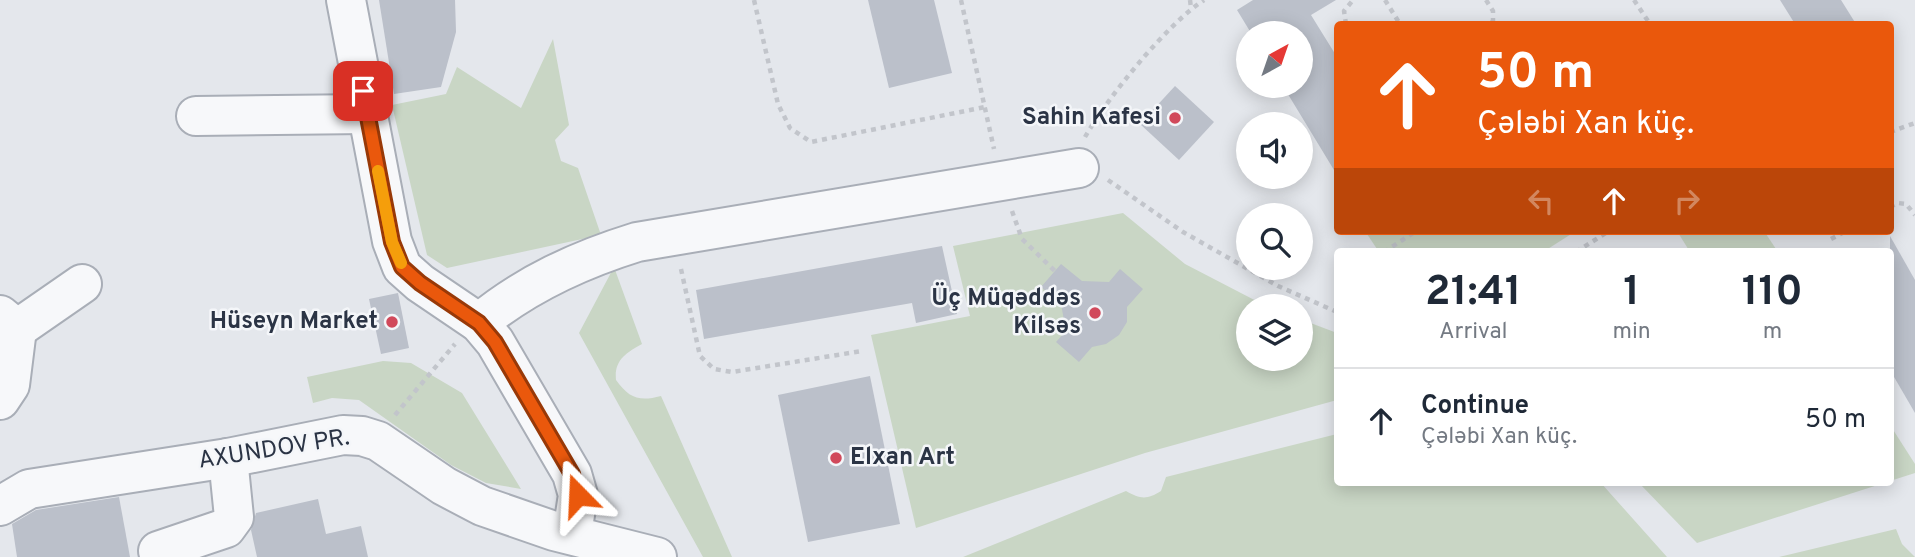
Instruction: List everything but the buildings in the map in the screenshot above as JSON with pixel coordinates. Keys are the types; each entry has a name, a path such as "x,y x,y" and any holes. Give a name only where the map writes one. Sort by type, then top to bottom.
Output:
{"street":[{"path":"346,0 392,242 402,267 420,283 479,323 495,342 572,474 578,495 572,534"},
{"path":"196,116 367,114"},
{"path":"479,323 522,291 580,261 637,242 1079,168"},
{"path":"0,400 10,385 8,322 82,284"},
{"name":"AXUNDOV PR.","path":"1,503 29,489 228,458 343,435 362,436 378,441 444,486 482,506 657,557"},
{"path":"158,551 226,528 234,517 228,458"}],"path":[{"path":"754,0 778,104 790,128 811,142 985,107"},
{"path":"961,0 1001,181 1022,239 1055,271"},
{"path":"1190,0 1191,9"},
{"path":"1205,0 1191,9 1155,45 1093,123 1080,146 1079,168 1102,176 1183,232 1278,286 1334,311"},
{"path":"1345,21 1343,10 1353,0"},
{"path":"1385,0 1399,21"},
{"path":"1486,0 1493,11 1493,21"},
{"path":"1634,0 1648,21"},
{"path":"1894,131 1915,123"},
{"path":"1894,205 1906,204 1915,215"},
{"path":"674,234 700,356 714,369 732,372 862,351"},
{"path":"1390,248 1410,235"},
{"path":"1582,248 1603,235"},
{"path":"1831,239 1838,235"},
{"path":"378,441 415,388 447,351 479,323"}],"green space":[{"path":"553,39 569,125 555,140 561,161 578,168 601,235 447,268 427,255 392,105 446,94 457,67 521,108"},
{"path":"1123,213 1185,264 1243,294 1236,294 1236,371 1313,371 1313,324 1334,332 1334,401 1145,453 916,528 871,335 970,316 953,246"},
{"path":"1368,235 1570,235 1549,248 1376,248"},
{"path":"1679,235 1767,235 1775,248 1688,248"},
{"path":"614,267 642,344 619,362 616,380 625,391 635,397 647,399 661,396 732,557 703,557 579,333"},
{"path":"383,361 411,363 462,393 521,489 486,483 451,465 359,400 332,398 313,403 307,377"},
{"path":"1894,431 1915,464 1915,473 1894,480"},
{"path":"1334,435 1334,486 1604,486 1667,557 963,557 1126,491 1140,497 1152,496 1161,491 1166,477"},
{"path":"1642,486 1875,486 1697,543"},
{"path":"1896,529 1902,544 1915,557 1779,557"}],"slow traffic":[{"path":"378,171 392,242 401,263"}],"place":[{"name":"Sahin Kafesi","path":"1175,118"},
{"name":"Üç Müqəddəs Kilsəs","path":"1095,313"},
{"name":"Hüseyn Market","path":"392,322"},
{"name":"Elxan Art","path":"836,458"}],"route":[{"path":"363,91 392,242 402,267 420,283 448,299 479,323 495,342 572,474 578,495"}]}
